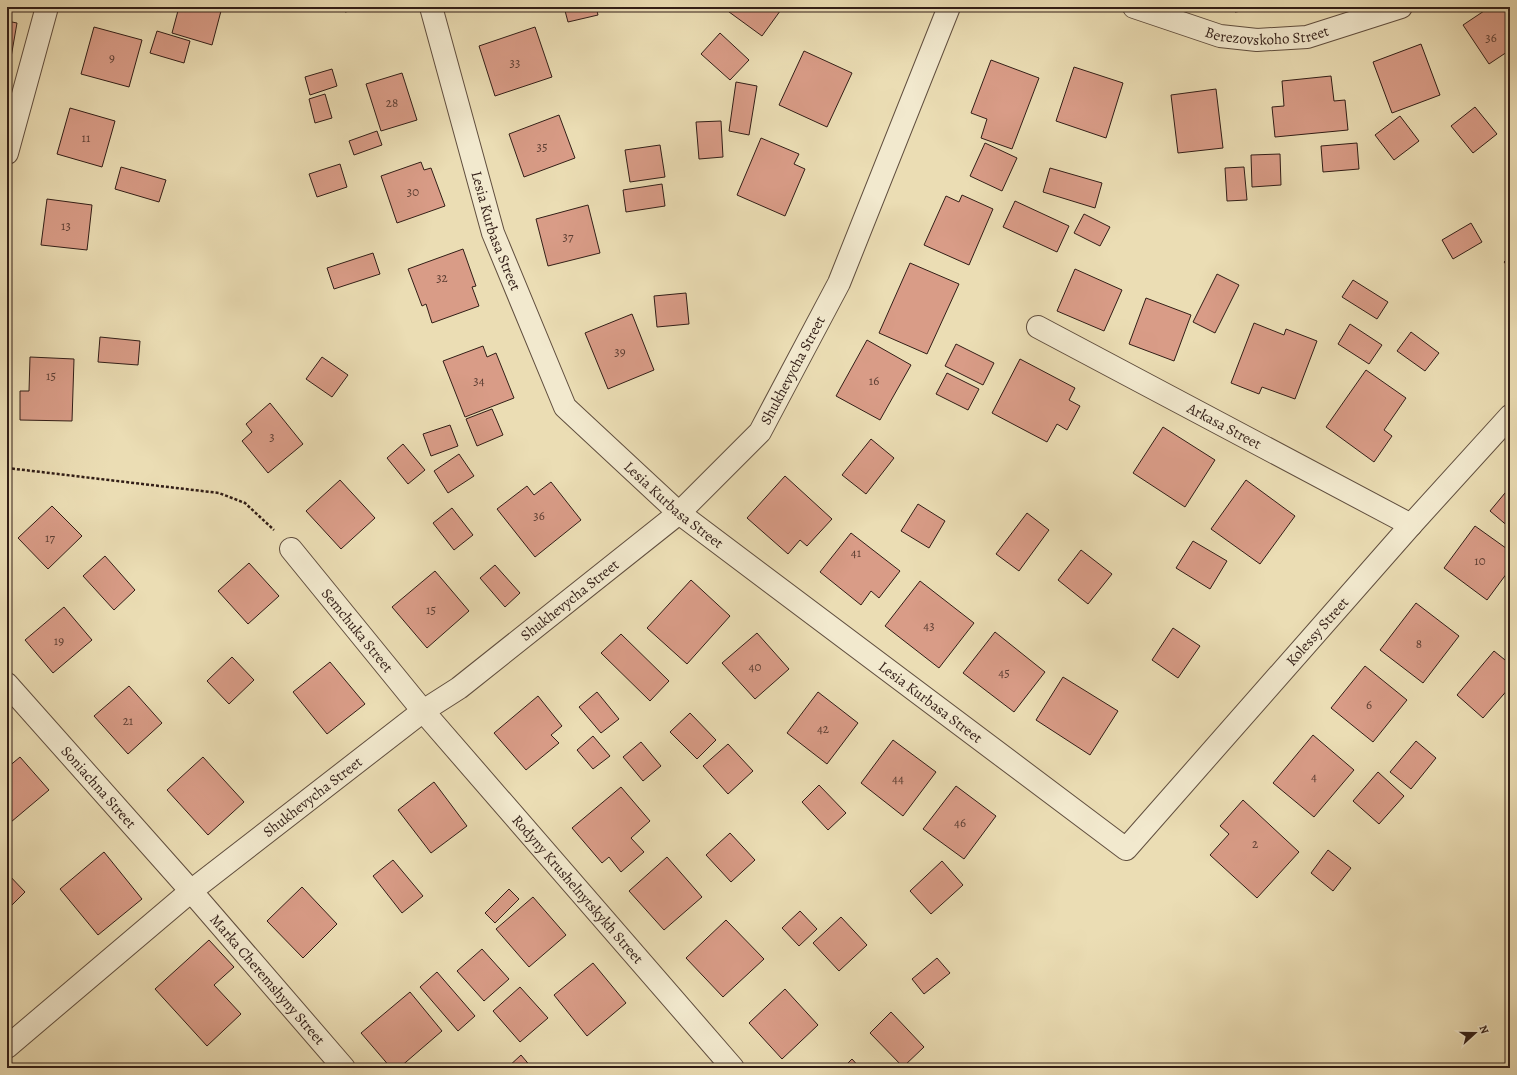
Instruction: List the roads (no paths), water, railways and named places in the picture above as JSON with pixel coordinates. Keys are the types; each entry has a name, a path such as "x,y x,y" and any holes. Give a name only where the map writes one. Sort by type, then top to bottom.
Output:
{"street":[{"path":"7,153 47,7"},
{"name":"Lesia Kurbasa Street","path":"431,7 493,233 565,408 679,513 1126,850"},
{"name":"Shukhevycha Street","path":"7,1047 190,891 423,711 459,688 679,513 760,432 839,283 949,7"},
{"name":"Berezovskoho Street","path":"1134,7 1220,36 1257,40 1307,37 1401,7"},
{"name":"Arkasa Street","path":"1038,327 1411,525"},
{"name":"Kolessy Street","path":"1126,850 1411,525 1510,416"},
{"name":"Semchuka Street","path":"291,549 423,711"},
{"name":"Soniachna Street","path":"7,684 190,891"},
{"name":"Rodyny Krushelnytskykh Street","path":"423,711 733,1068"},
{"name":"Marka Cheremshyny Street","path":"190,891 344,1068"}]}
